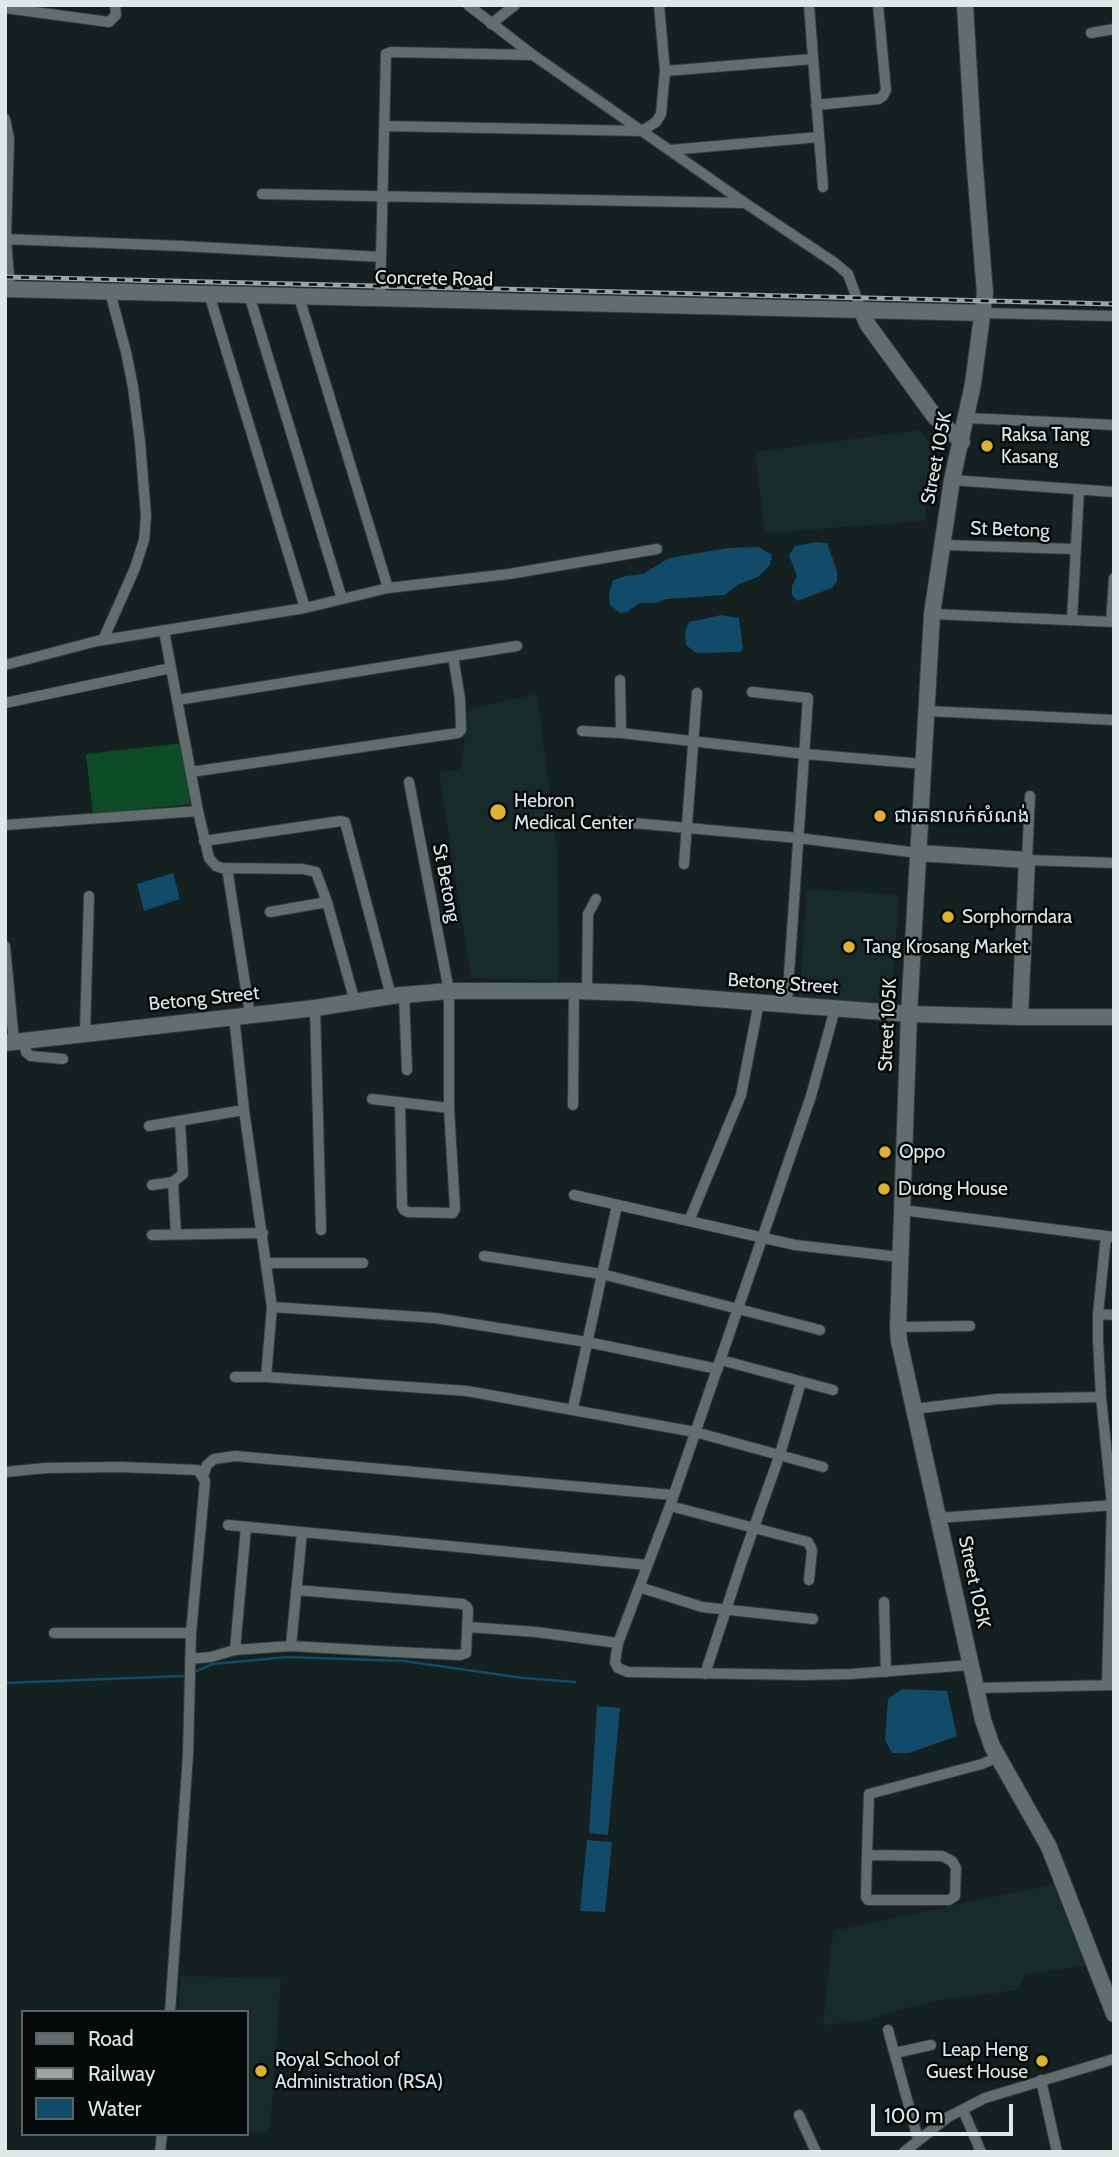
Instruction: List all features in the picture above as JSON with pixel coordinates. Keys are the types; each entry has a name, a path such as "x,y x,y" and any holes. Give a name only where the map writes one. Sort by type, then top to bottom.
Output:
{"main road":[{"name":"Street 105K","path":"965,5 985,293 967,418 952,480 932,614 909,1014 899,1341 983,1720 992,1746 1049,1847 1114,2014"},
{"name":"Concrete Road","path":"8,289 983,313"},
{"path":"861,310 868,325 935,417 962,442"},
{"path":"918,853 1027,860 1020,1017"},
{"name":"Betong Street","path":"14,1042 449,991 581,991 909,1014 1114,1017"}],"street":[{"path":"5,8 109,22 116,15 116,5"},
{"path":"468,5 533,55 848,274 861,310"},
{"path":"491,24 515,5"},
{"path":"384,126 642,131 656,122 661,114 665,71 659,5"},
{"path":"809,5 822,187"},
{"path":"816,105 879,99 883,96 886,90 878,5"},
{"path":"1091,33 1114,29"},
{"path":"380,298 386,54 533,55"},
{"path":"665,71 813,59"},
{"path":"5,119 8,289"},
{"path":"670,150 819,136"},
{"path":"262,194 745,204"},
{"path":"6,239 381,257"},
{"path":"103,640 135,568 144,540 146,516 133,387 110,292"},
{"path":"209,294 304,608"},
{"path":"249,295 342,600"},
{"path":"299,297 388,589"},
{"path":"983,313 1114,316"},
{"path":"967,418 1114,425"},
{"path":"952,480 1114,492"},
{"path":"1072,620 1079,490"},
{"name":"St Betong","path":"943,545 1076,549"},
{"path":"5,665 103,640 304,608 388,589 657,549"},
{"path":"932,614 1112,622 1114,578"},
{"path":"164,631 209,859 216,866 227,868 314,870 327,902 355,1002"},
{"path":"177,701 517,646"},
{"path":"191,772 458,733 461,730 460,699 453,656"},
{"path":"5,703 171,668"},
{"path":"620,680 621,733"},
{"path":"752,692 807,698 788,1004"},
{"path":"684,864 697,693"},
{"path":"927,711 1114,720"},
{"path":"582,731 924,764"},
{"name":"St Betong","path":"409,782 449,991"},
{"path":"1030,796 1027,860 1114,863"},
{"path":"5,825 198,811"},
{"path":"611,821 798,838 918,853"},
{"path":"204,841 345,822 398,995 407,1070"},
{"path":"227,868 242,1016 244,1110 272,1307 266,1377"},
{"path":"85,1033 89,897"},
{"path":"573,1105 588,914 596,899"},
{"path":"270,912 327,902"},
{"path":"5,946 14,1042 31,1056 63,1059"},
{"path":"400,1102 404,1210 454,1212 449,1108 449,991"},
{"path":"688,1221 741,1095 759,1002"},
{"path":"315,1008 321,1230"},
{"path":"835,1009 811,1096 719,1365 618,1643 615,1662 618,1668 628,1671 804,1675 971,1665"},
{"path":"372,1099 449,1108"},
{"path":"149,1126 244,1110"},
{"path":"152,1185 173,1182 179,1179 184,1170 180,1121"},
{"path":"173,1182 176,1235"},
{"path":"574,1195 795,1245 900,1257"},
{"path":"573,1408 617,1205"},
{"path":"902,1210 1110,1237 1098,1314 1101,1397 1113,1505 1110,1685 976,1688"},
{"path":"152,1235 263,1233"},
{"path":"484,1256 603,1274 820,1331"},
{"path":"266,1263 363,1263"},
{"path":"272,1307 435,1318 719,1365 833,1391"},
{"path":"1098,1314 1114,1315"},
{"path":"898,1327 970,1326"},
{"path":"235,1377 467,1391 695,1432 822,1467"},
{"path":"705,1674 780,1454 800,1382"},
{"path":"914,1409 1007,1398 1101,1397"},
{"path":"203,1476 207,1465 214,1460 235,1457 671,1501 753,1528 808,1542 812,1550 809,1580"},
{"path":"5,1472 46,1468 120,1467 198,1470 205,1481 191,1633 188,1755 170,2010"},
{"path":"939,1518 1113,1505"},
{"path":"228,1525 647,1565"},
{"path":"235,1650 246,1527"},
{"path":"291,1646 302,1532"},
{"path":"639,1587 702,1607 813,1619"},
{"path":"190,1661 235,1650 291,1646 460,1655 466,1653 467,1607 460,1603 296,1590"},
{"path":"884,1602 886,1672"},
{"path":"468,1627 536,1632 618,1643"},
{"path":"54,1633 191,1633"},
{"path":"867,1855 942,1856 952,1861 957,1868 955,1896 949,1900 868,1900 866,1897 867,1855 869,1794 982,1764 998,1757"},
{"path":"888,2030 918,2139"},
{"path":"894,2053 931,2046"},
{"path":"904,2152 948,2117 985,2098 1114,2059"},
{"path":"1041,2080 1057,2152"},
{"path":"963,2110 981,2152"},
{"path":"799,2115 816,2152"}],"shaded area":[{"path":"920,430 933,447 925,521 765,533 755,452"},
{"name":"Hebron Medical Center","path":"537,694 557,851 559,981 471,978 439,773 461,769 468,709"},
{"name":"Tang Krosang Market","path":"807,889 899,895 891,1006 799,1000"},
{"path":"1054,1884 1085,1966 1025,1974 1018,1990 933,2001 859,2022 823,2025 833,1931"},
{"name":"Royal School of Administration (RSA)","path":"181,1976 281,1978 270,2131 248,2133 248,2010 178,2010"}],"green space":[{"path":"184,743 191,804 93,814 86,754"}],"water":[{"path":"827,543 837,571 837,581 832,588 797,601 792,595 792,586 797,576 789,555 795,546"},
{"path":"759,547 772,555 770,565 758,577 737,585 725,595 640,603 627,612 620,613 610,605 609,595 613,580 643,574 669,558 728,548"},
{"path":"721,615 739,618 743,649 740,652 696,653 686,645 685,632 689,622"},
{"path":"173,873 180,899 144,911 137,884"},
{"path":"902,1689 947,1691 957,1736 909,1753 892,1753 885,1740 888,1699"},
{"path":"597,1706 620,1708 608,1835 589,1833"},
{"path":"587,1840 612,1842 605,1912 580,1911"}],"waterway":[{"path":"194,1672 213,1664 288,1657 404,1661 523,1678 575,1682"},
{"path":"5,1683 187,1674"}],"railway":[{"path":"5,277 1114,304"}],"place":[{"name":"Raksa Tang Kasang","path":"987,446"},
{"name":"Hebron Medical Center","path":"498,812"},
{"name":"ជារតនាលក់សំណង់","path":"880,816"},
{"name":"Sorphorndara","path":"948,917"},
{"name":"Tang Krosang Market","path":"849,947"},
{"name":"Oppo","path":"885,1152"},
{"name":"Dương House","path":"884,1189"},
{"name":"Leap Heng Guest House","path":"1042,2061"},
{"name":"Royal School of Administration (RSA)","path":"261,2071"}]}
